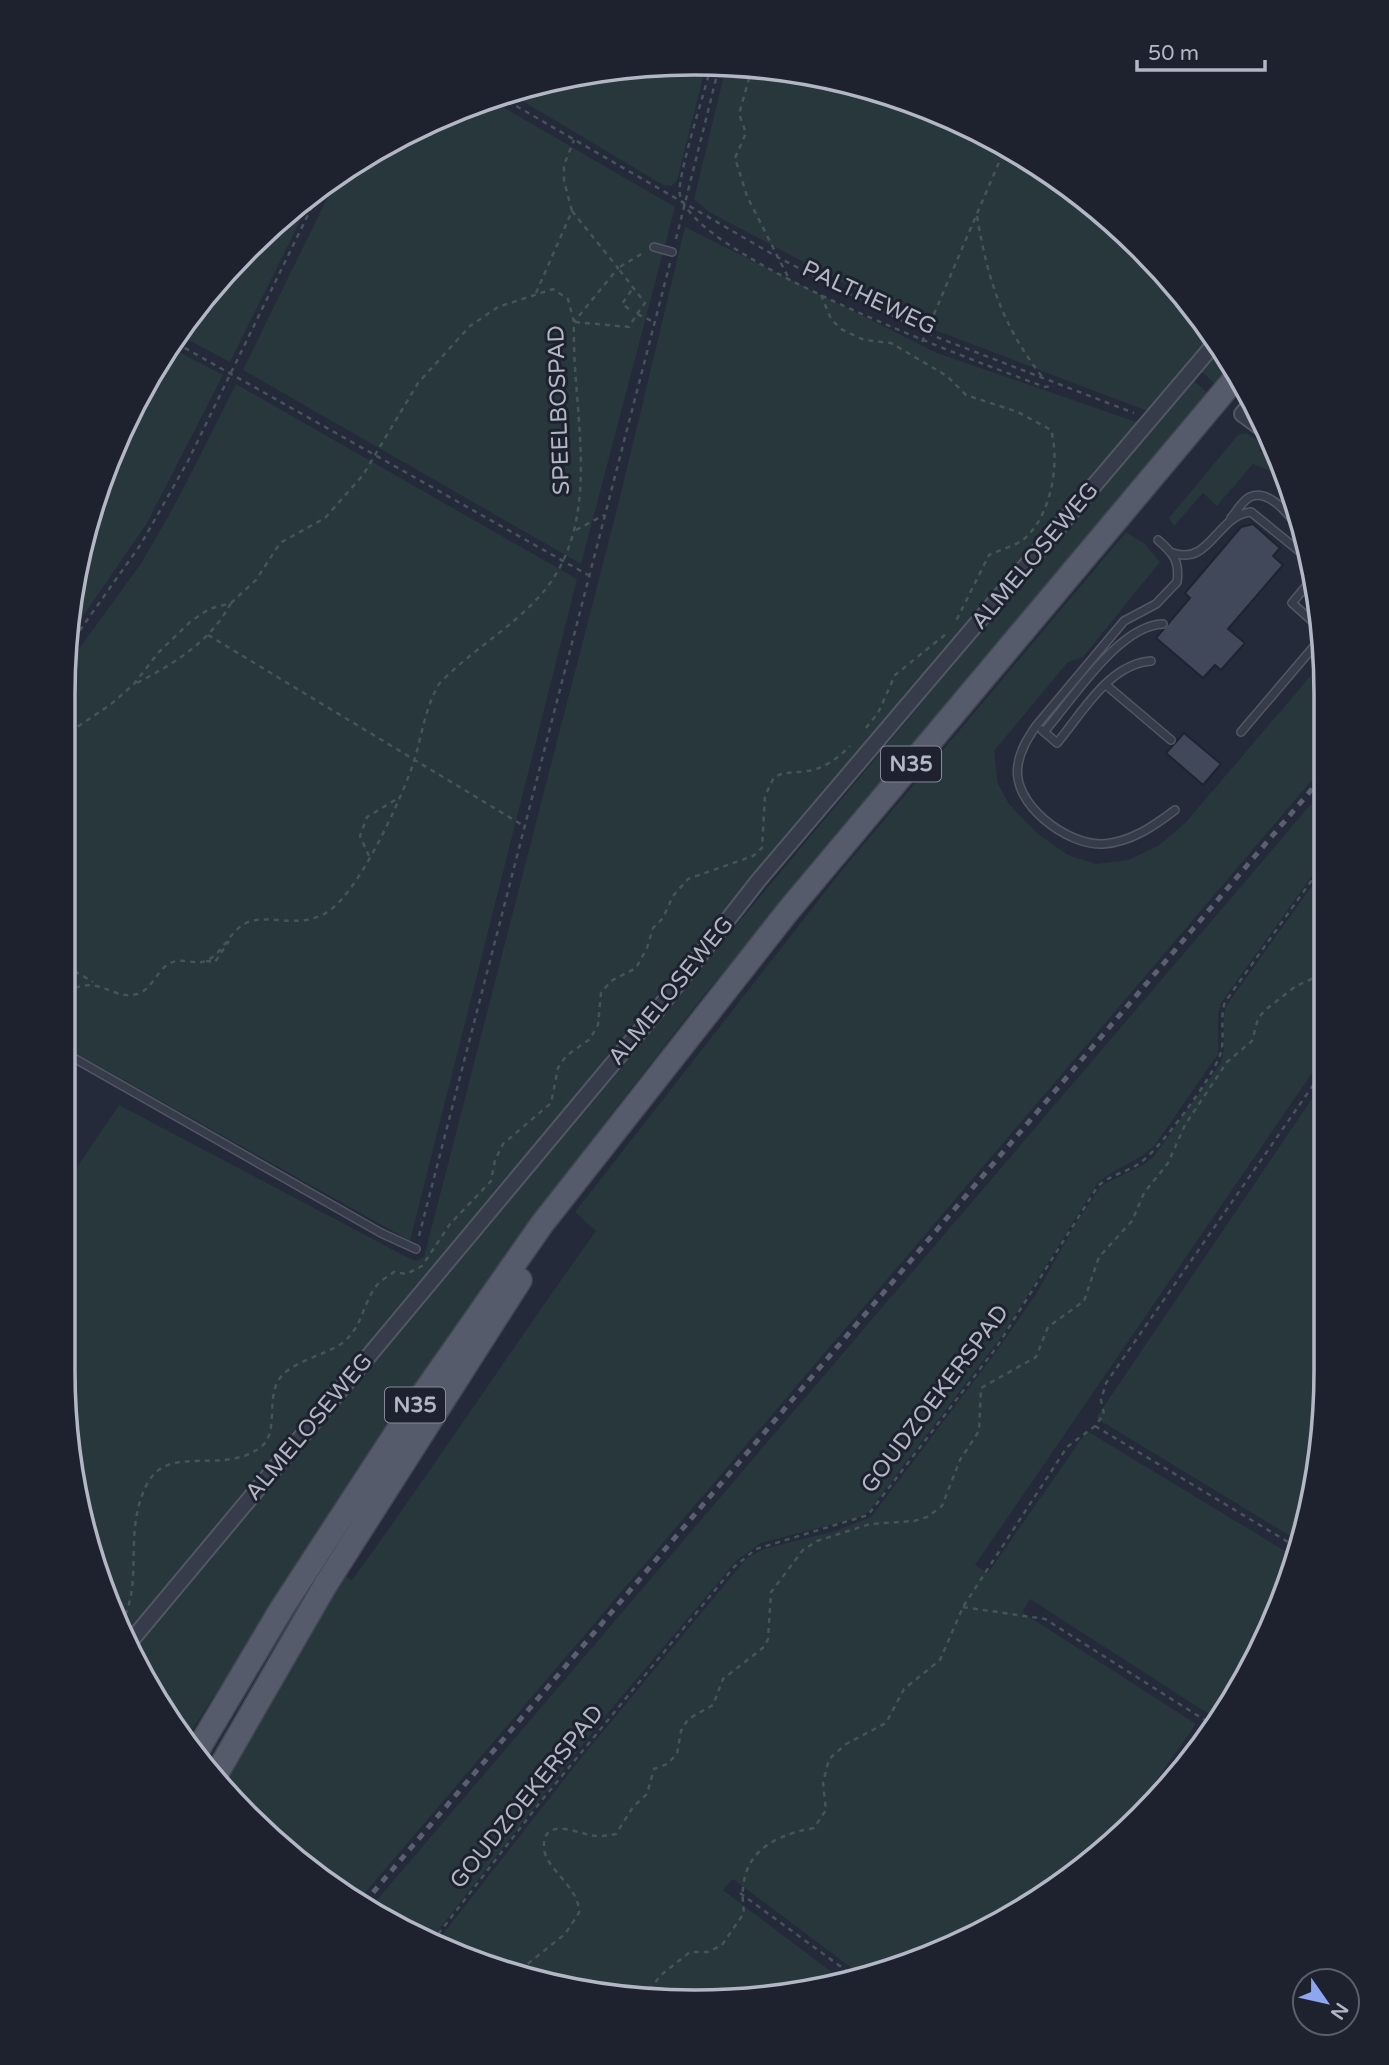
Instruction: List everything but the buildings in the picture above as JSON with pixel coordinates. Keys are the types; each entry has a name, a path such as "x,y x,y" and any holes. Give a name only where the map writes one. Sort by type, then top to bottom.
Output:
{"main road":[{"name":"ALMELOSEWEG","path":"596,1159 691,1032 788,911 1230,384"},
{"name":"N35","path":"201,1744 282,1608 400,1427 542,1224 596,1159"},
{"name":"N35","path":"220,1768 326,1584 596,1159"}],"street":[{"name":"ALMELOSEWEG","path":"135,1636 655,1013 758,881 1209,350"}],"lane":[{"path":"654,247 672,252"},
{"path":"1173,554 1184,557 1198,552 1246,499 1254,495 1267,497 1286,512"},
{"path":"1230,518 1246,512 1257,514 1296,548"},
{"path":"1158,540 1173,554 1178,564 1177,582 1156,604 1124,621 1035,726 1024,745 1017,766 1020,789 1055,829 1075,841 1102,844 1126,840 1152,827 1175,810"},
{"path":"1304,588 1292,603 1308,618"},
{"path":"1044,732 1121,643 1150,625 1163,624"},
{"path":"1241,732 1312,649"},
{"path":"1035,726 1057,743 1118,671 1132,662 1151,661"},
{"path":"1105,685 1171,740"},
{"path":"75,1059 381,1233 416,1250"}],"path":[{"path":"685,205 679,189 708,76"},
{"path":"416,1250 717,76"},
{"path":"749,78 739,114 746,133 735,158 747,196 789,279"},
{"path":"511,103 685,205"},
{"path":"573,139 564,165 564,181 572,211 645,303 629,327 574,322"},
{"path":"922,342 1002,157"},
{"name":"PALTHEWEG","path":"685,205 779,258 926,333 1057,386 1151,419"},
{"name":"PALTHEWEG","path":"685,205 690,217 789,279 821,295 922,342 1045,387 1057,386"},
{"path":"79,631 141,544 232,373 311,209"},
{"path":"134,684 169,666 208,635 220,624 231,603 256,580 280,543 332,510 363,475 418,383 454,343 487,314 536,293 572,211"},
{"path":"977,216 986,270 1001,312 1022,351 1045,381"},
{"path":"574,322 618,268 654,247"},
{"path":"629,309 622,304 633,288"},
{"name":"SPEELBOSPAD","path":"96,983 120,993 137,994 149,986 167,965 178,960 205,961 240,926 258,919 297,922 330,911 346,895 370,856 400,797 414,759 426,710 439,684 538,599 557,575 576,530 582,481 574,322 568,299 553,289 536,293"},
{"path":"821,295 831,319 841,329 864,340 891,343 947,376 966,395 1001,405 1038,421 1051,430 1057,450 1053,481 1033,527 1023,540 989,555 952,628 895,675 878,712 862,733"},
{"path":"638,314 654,322"},
{"path":"183,346 588,575"},
{"path":"576,530 604,515"},
{"path":"75,728 110,705 134,684 158,653 190,622 209,609 231,603"},
{"path":"208,635 524,826"},
{"path":"125,1613 134,1592 134,1521 155,1472 173,1461 219,1462 245,1456 264,1445 271,1433 270,1413 276,1384 283,1373 341,1344 356,1331 377,1285 394,1272 406,1274 422,1266 450,1224 485,1189 503,1144 551,1103 558,1068 566,1056 590,1039 598,1025 601,993 611,981 636,968 647,948 653,928 663,918 673,896 688,879 753,856 762,848 765,796 774,777 787,771 808,771 834,761 853,743"},
{"path":"370,856 360,836 367,817 400,797"},
{"name":"GOUDZOEKERSPAD","path":"438,1934 538,1805 734,1567 756,1549 868,1515 996,1348 1098,1186 1114,1174 1142,1162 1176,1122 1221,1052 1220,1019 1225,1002 1314,877"},
{"path":"75,971 96,983"},
{"path":"525,1966 565,1934 579,1913 574,1894 545,1856 543,1844 547,1835 553,1829 568,1827 590,1835 616,1834 633,1807 647,1794 654,1769 667,1764 677,1754 681,1731 688,1719 713,1705 715,1692 723,1679 764,1647 768,1639 771,1592 803,1550 817,1541 870,1524 914,1521 926,1517 942,1506 960,1460 979,1431 981,1388 1036,1357 1048,1326 1084,1301 1099,1257 1132,1221 1144,1193 1168,1163 1185,1125 1227,1062 1252,1041 1258,1019 1264,1011 1296,986 1314,978"},
{"path":"75,989 96,983"},
{"path":"651,1988 661,1975 690,1952 708,1952 722,1945 744,1913 740,1893 757,1853 768,1842 784,1834 814,1828 826,1810 823,1783 829,1759 846,1744 886,1723 904,1689 940,1660 963,1608 1067,1447 1096,1426 1104,1414 1101,1400 1106,1382 1314,1083"},
{"path":"1096,1426 1289,1543"},
{"path":"963,1608 1045,1619 1205,1720"},
{"path":"740,1893 847,1971"}],"shaded area":[{"path":"704,75 677,180 671,186 663,185 521,100 574,87 614,81"},
{"path":"724,76 775,81 855,96 931,122 1004,158 1039,180 1103,229 1132,257 1160,286 1206,346 1150,412 927,327 709,212 694,199"},
{"path":"501,106 675,207 581,564 243,370 328,195 385,158 421,139 495,108"},
{"path":"303,215 230,362 188,339 229,286"},
{"path":"685,227 937,353 1142,424 755,873 414,1296 132,1629 108,1570 96,1531 81,1451 75,1370 75,1170 119,1105 403,1255 416,1261 424,1257 619,501"},
{"path":"179,352 223,375 147,523 80,620 87,574 108,495 139,421"},
{"path":"1212,356 1224,374 1216,385 1200,370"},
{"path":"1192,379 1210,395 704,995 606,1121 447,1340 191,1731 158,1680 138,1642"},
{"path":"236,384 577,579 410,1241 75,1053 77,651 142,562 178,499"},
{"path":"1246,433 1260,442 1262,446 1259,451 1265,455 1272,472 1253,464 1217,506 1203,493 1174,526 1169,518 1238,435"},
{"path":"1126,532 1145,544 1160,562 1083,657 1068,662 994,751 998,784 1009,804 1038,834 1068,855 1096,864 1128,860 1158,846 1187,821 1313,673 1314,778 364,1894 286,1836 228,1778 341,1574 352,1580 596,1231 575,1212 842,870"},
{"path":"1314,801 1314,873 1221,1003 1218,1014 1218,1054 1155,1145 1097,1184 1004,1333 869,1511 860,1517 761,1543 737,1560 607,1714 436,1933 376,1901"},
{"path":"1314,883 1314,1070 975,1565 988,1573 1087,1431 1287,1552 1267,1607 1250,1644 1209,1714 1030,1599 1022,1612 1196,1724 1149,1790 1103,1836 1071,1862 1004,1907 931,1943 853,1969 733,1879 723,1890 834,1974 815,1978 694,1990 614,1984 534,1969 442,1935 581,1758 746,1559 763,1549 835,1531 871,1517 996,1352 1036,1294 1077,1221 1102,1185 1143,1165 1154,1156 1220,1064 1226,1006"},
{"path":"1314,1096 1312,1411 1302,1491 1291,1537 1096,1418"}],"railway":[{"path":"369,1897 1314,787"}]}
